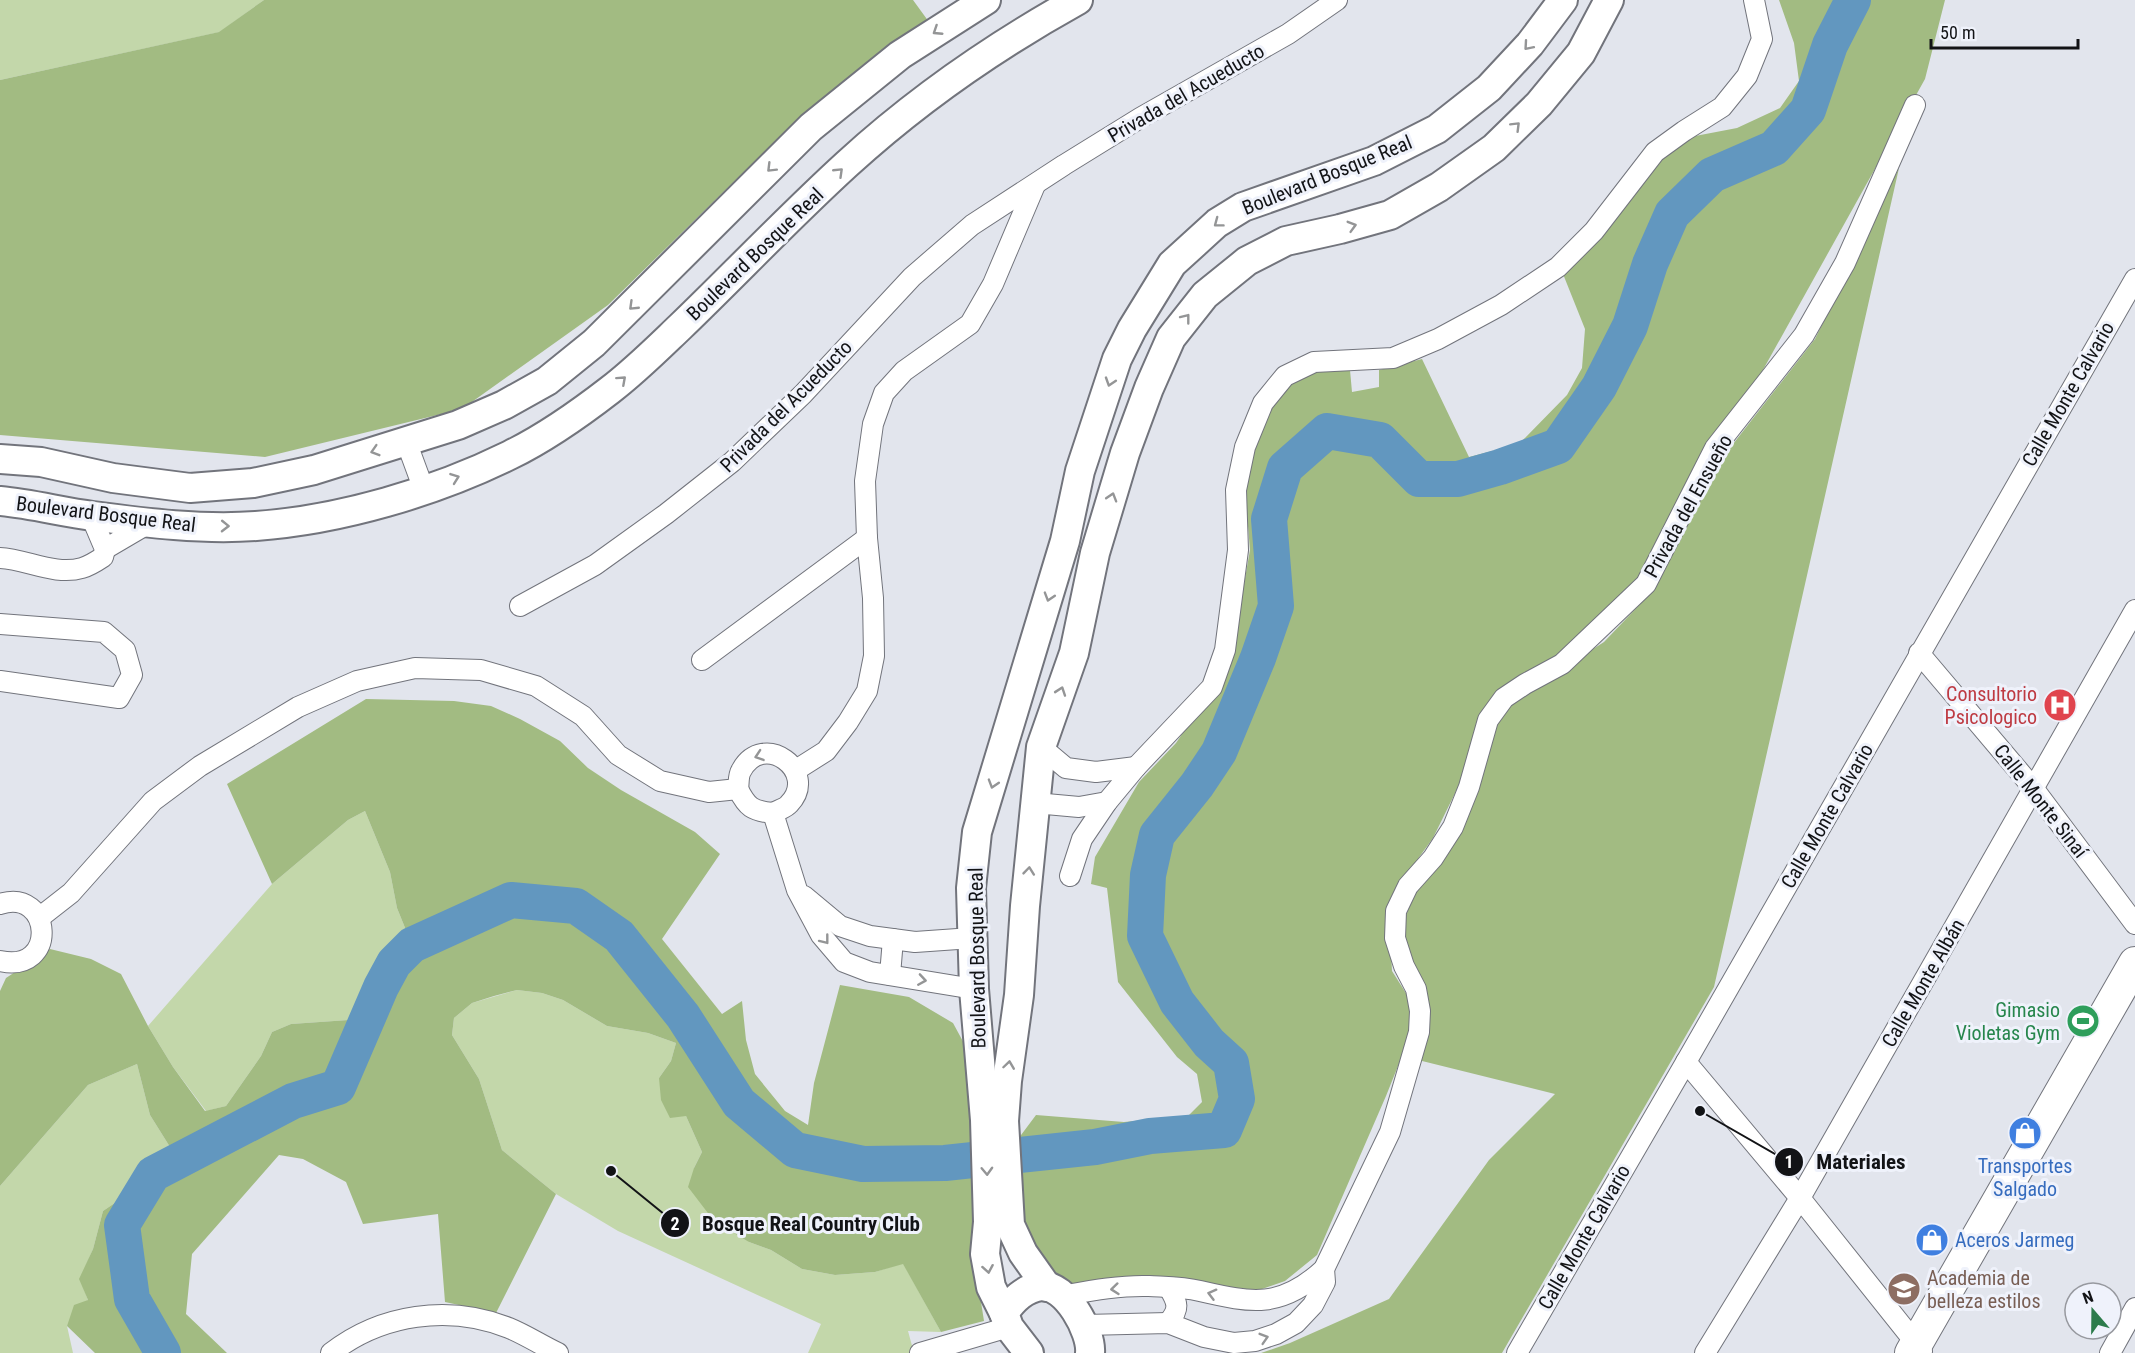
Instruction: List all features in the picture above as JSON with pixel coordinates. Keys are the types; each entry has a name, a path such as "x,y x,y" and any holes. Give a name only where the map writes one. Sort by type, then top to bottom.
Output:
{"main road":[{"path":"1917,1350 2135,963"}],"street":[{"name":"Boulevard Bosque Real","path":"0,459 41,462 113,478 190,488 253,483 314,470 458,425 504,405 547,381 572,363 638,302 811,128 900,55 986,0"},
{"name":"Boulevard Bosque Real","path":"0,501 33,504 91,516 181,525 256,526 327,516 424,490 512,454 562,424 612,389 689,318 846,165 890,126 939,88 1078,0"},
{"name":"Privada del Acueducto","path":"520,606 595,565 666,514 732,462 803,394 912,277 972,225 1140,118 1288,34 1337,0"},
{"name":"Boulevard Bosque Real","path":"1029,1353 1007,1320 991,1287 985,1254 999,1224 994,1121 974,989 971,888 977,832 1065,541 1080,471 1118,359 1132,329 1172,264 1217,223 1244,207 1374,161 1437,129 1489,88 1530,44 1563,0"},
{"name":"Boulevard Bosque Real","path":"994,1121 1007,1081 1019,995 1025,906 1041,747 1074,653 1088,596 1095,553 1125,453 1149,388 1171,338 1205,295 1247,261 1262,252 1286,241 1340,229 1390,214 1439,187 1494,148 1539,104 1581,53 1609,0"},
{"path":"1070,876 1082,839 1107,802 1136,767 1212,687 1225,650 1238,550 1236,490 1245,447 1263,403 1285,376 1314,362 1393,358 1438,339 1492,310 1558,267 1594,231 1655,152 1722,107 1747,76 1762,39 1754,0"},
{"name":"Privada del Ensueño","path":"1054,1291 1169,1288 1197,1290 1249,1301 1273,1299 1293,1292 1310,1283 1324,1269 1390,1132 1419,1032 1420,1011 1416,989 1404,966 1395,938 1396,911 1408,886 1433,858 1453,827 1469,787 1488,720 1504,698 1562,664 1646,584 1715,448 1804,335 1845,263 1915,105"},
{"path":"796,770 826,751 848,722 867,691 874,656 873,598 867,538 865,481 873,424 884,393 904,371 970,324 993,284 1035,185"},
{"name":"Calle Monte Calvario","path":"1517,1353 2135,279"},
{"path":"406,441 424,490"},
{"path":"0,558 14,558 59,570 81,569 104,557 105,549 91,516"},
{"path":"105,549 151,522"},
{"path":"702,660 867,538"},
{"path":"1065,541 1095,553"},
{"name":"Calle Monte Albán","path":"1705,1353 1800,1198 2135,610"},
{"path":"0,624 104,632 125,650 132,675 119,698 0,681"},
{"name":"Calle Monte Sinaí","path":"1919,653 2034,789 2135,924"},
{"path":"39,918 71,894 153,801 201,766 298,707 357,681 415,668 481,670 536,686 583,716 618,755 660,781 709,792 738,789"},
{"path":"1041,747 1066,768 1096,772 1136,767"},
{"path":"767,753 784,757 796,770 798,788 789,805 773,813 757,811 745,803 738,789 740,772 751,758 767,753"},
{"path":"1035,804 1079,807 1107,802"},
{"path":"773,813 797,890 821,935 844,962 870,972 974,989"},
{"path":"797,890 840,926 870,936 915,942 972,938"},
{"path":"0,904 16,901 26,904 39,918 42,928 42,939 38,949 30,957 21,962 0,961"},
{"path":"890,975 893,939"},
{"path":"1686,1062 1800,1198 1917,1350"},
{"name":"Boulevard Bosque Real","path":"999,1224 1054,1291 1067,1300 1091,1342"},
{"name":"Privada del Ensueño","path":"1091,1342 1168,1323 1204,1337 1234,1343 1255,1341 1276,1334 1296,1323 1313,1305 1325,1282 1324,1269"},
{"path":"920,1353 1007,1320 1018,1296 1040,1286 1054,1291"},
{"path":"1168,1323 1176,1313 1177,1300 1169,1288"},
{"path":"2110,1353 2135,1308"},
{"path":"331,1353 372,1329 403,1318 437,1314 473,1319 507,1328 558,1353"}],"green space":[{"path":"0,0 264,0 220,32 0,80"},
{"path":"264,0 913,0 929,22 797,120 608,305 462,409 265,457 0,435 0,80 219,32"},
{"path":"1779,0 1945,0 1925,79 1749,395 1642,579 1594,629 1479,722 1463,777 1433,838 1407,874 1389,912 1392,971 1409,998 1412,1031 1317,1255 1285,1281 1248,1294 1071,1287 1032,1249 1018,1205 1015,1143 1036,1115 1124,1122 1188,1116 1202,1102 1197,1074 1177,1057 1118,982 1107,888 1091,884 1095,857 1139,782 1176,743 1230,663 1250,550 1244,478 1264,416 1277,392 1312,369 1350,370 1352,392 1379,387 1379,370 1422,359 1469,457 1519,444 1567,395 1582,368 1585,329 1563,274 1614,222 1654,160 1690,137 1737,128 1780,108 1799,81 1794,43"},
{"path":"1899,168 1714,987 1502,1353 1261,1353 1290,1343 1389,1299 1489,1160 1555,1094 1414,1059 1403,923 1420,880 1496,720 1521,691 1548,678 1604,642 1645,599 1668,563 1719,462 1815,339"},
{"path":"366,699 454,701 491,706 560,741 588,768 621,790 695,832 720,854 662,939 722,1014 742,1001 746,1040 755,1074 785,1111 808,1125 814,1083 840,985 909,997 953,1023 966,1047 973,1093 976,1270 984,1321 941,1332 903,1264 875,1272 835,1275 802,1269 771,1250 749,1242 714,1221 688,1187 702,1152 686,1116 670,1118 661,1100 659,1078 671,1061 676,1043 648,1033 607,1026 563,1000 542,993 517,990 472,1003 454,1018 452,1035 479,1079 502,1150 556,1194 496,1313 445,1302 438,1214 363,1224 346,1182 303,1159 279,1155 192,1254 186,1314 227,1353 95,1353 67,1326 74,1305 88,1300 79,1279 93,1249 103,1211 134,1190 175,1155 150,1115 137,1064 88,1085 0,1186 0,991 6,978 50,949 91,959 121,974 148,1026 173,1067 205,1111 226,1106 261,1056 272,1032 291,1024 363,1019 394,963 412,945 397,908 390,872 365,811 348,820 272,884 227,784"},
{"path":"365,811 390,872 397,908 412,945 394,963 363,1019 291,1024 272,1032 261,1056 226,1106 206,1111 173,1067 148,1026 272,884 348,820"},
{"path":"517,990 542,993 563,1000 607,1026 648,1033 676,1043 671,1061 659,1078 686,1116 702,1152 694,1168 749,1242 771,1250 802,1269 835,1275 875,1272 903,1263 941,1332 908,1331 914,1353 808,1353 821,1324 618,1231 556,1194 502,1150 479,1079 452,1035 454,1018 472,1003"},
{"path":"137,1064 150,1115 175,1155 134,1190 103,1211 93,1249 80,1279 88,1300 67,1326 73,1353 0,1353 0,1186 88,1085"}],"waterway":[{"path":"163,1353 132,1299 122,1225 153,1174 293,1101 338,1087 381,987 394,963 412,945 511,900 576,906 619,936 683,1016 739,1103 795,1150 863,1164 945,1163 1095,1147 1150,1136 1224,1130 1237,1099 1231,1063 1209,1043 1177,1002 1145,936 1148,875 1157,835 1197,785 1219,752 1258,658 1276,606 1269,519 1285,468 1327,431 1380,440 1419,479 1458,479 1558,446 1599,387 1630,326 1650,264 1672,214 1712,175 1774,148 1808,110 1830,45 1853,0"}],"place":[{"name":"Consultorio Psicologico","path":"2060,705"},
{"name":"Gimasio Violetas Gym","path":"2083,1021"},
{"name":"Materiales","path":"1700,1111"},
{"name":"Transportes Salgado","path":"2025,1133"},
{"name":"Bosque Real Country Club","path":"611,1171"},
{"name":"Aceros Jarmeg","path":"1932,1240"},
{"name":"Academia de belleza estilos","path":"1904,1289"}]}
